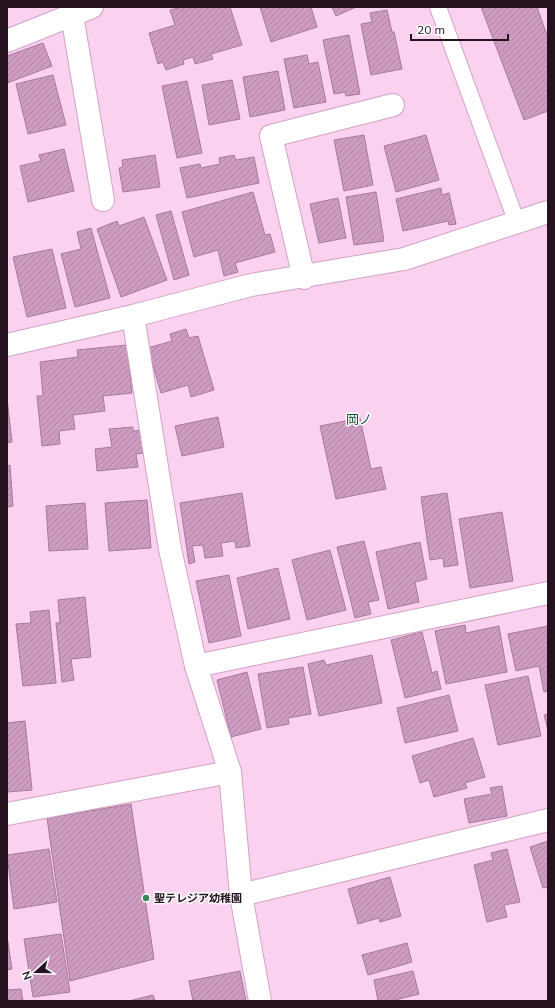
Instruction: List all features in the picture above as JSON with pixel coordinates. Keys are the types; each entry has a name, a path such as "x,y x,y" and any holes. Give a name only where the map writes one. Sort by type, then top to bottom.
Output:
{"street":[{"path":"7,41 82,11 103,200"},
{"path":"304,278 271,136 392,105"},
{"path":"7,345 133,316 251,285 304,278 404,259 548,212"},
{"path":"133,316 170,549 196,666 230,772 241,895 260,1001"},
{"path":"196,666 548,592"},
{"path":"7,814 230,772"},
{"path":"241,895 548,820"}],"lane":[{"path":"438,7 517,223"}],"building":[{"path":"182,7 230,7 242,45 211,54 213,59 195,64 193,57 183,60 184,64 166,70 163,62 158,64 149,33 175,25 170,10"},
{"path":"260,7 311,7 317,27 271,42"},
{"path":"332,7 356,7 336,16"},
{"path":"481,7 537,7 548,38 548,111 524,120"},
{"path":"387,10 392,32 394,32 402,69 371,75 361,24 372,22 370,13"},
{"path":"349,35 360,94 346,96 345,92 334,94 323,40"},
{"path":"43,43 52,66 7,83 7,56"},
{"path":"307,55 309,64 318,62 326,102 294,108 284,59"},
{"path":"278,71 285,110 250,117 243,77"},
{"path":"53,75 66,125 28,134 16,84"},
{"path":"232,80 240,119 209,125 202,85"},
{"path":"187,81 202,153 177,158 162,86"},
{"path":"364,135 373,185 344,191 334,140"},
{"path":"426,135 439,180 396,192 384,146"},
{"path":"64,149 74,191 28,202 20,166 41,161 39,155"},
{"path":"155,155 160,187 123,192 119,168 123,167 122,160"},
{"path":"234,155 236,160 254,157 259,183 187,198 180,168 200,164 201,168 220,164 219,158"},
{"path":"441,188 442,195 449,193 456,224 449,225 448,221 403,231 396,199"},
{"path":"253,192 265,235 270,234 275,252 235,263 238,272 224,276 218,250 194,257 182,212"},
{"path":"376,192 384,241 354,245 346,197"},
{"path":"338,198 346,238 319,243 310,204"},
{"path":"171,211 189,275 174,280 156,215"},
{"path":"144,217 167,280 121,297 97,229 117,221 119,226"},
{"path":"91,228 110,298 75,307 61,254 81,249 77,232"},
{"path":"52,249 66,308 27,317 13,257"},
{"path":"186,329 189,338 198,336 214,390 191,397 188,385 161,393 148,348 172,341 170,334"},
{"path":"127,345 132,393 103,396 105,411 73,415 75,429 59,431 60,444 42,446 37,396 43,396 40,362 78,357 77,350"},
{"path":"7,398 12,442 7,443"},
{"path":"218,417 224,447 182,456 175,426"},
{"path":"360,418 371,469 381,467 386,489 336,499 320,426"},
{"path":"133,427 133,431 142,430 144,453 136,454 138,467 97,471 95,449 112,447 109,429"},
{"path":"10,465 13,506 7,507 7,466"},
{"path":"242,493 250,546 236,548 235,541 221,543 223,556 205,558 203,545 192,546 195,562 189,564 180,503"},
{"path":"447,493 458,565 444,567 443,558 430,560 421,497"},
{"path":"147,500 151,548 109,551 105,503"},
{"path":"85,503 88,549 49,551 46,506"},
{"path":"502,512 513,581 470,588 459,519"},
{"path":"364,541 379,600 368,602 371,614 355,618 337,547"},
{"path":"420,542 427,579 415,582 419,602 388,609 376,552"},
{"path":"330,550 346,610 307,620 292,560"},
{"path":"278,568 290,619 248,629 237,578"},
{"path":"229,575 241,636 209,643 196,581"},
{"path":"85,597 91,657 71,659 74,680 62,682 56,623 60,623 58,600"},
{"path":"49,610 56,683 23,686 16,624 31,623 30,612"},
{"path":"465,625 466,633 499,626 507,672 446,684 435,631"},
{"path":"548,626 548,691 544,692 539,666 516,671 508,634"},
{"path":"422,632 432,673 437,671 441,689 405,698 391,640"},
{"path":"372,655 382,703 319,716 308,664 324,660 326,665"},
{"path":"303,667 311,714 288,718 289,724 267,728 258,674"},
{"path":"247,672 261,729 231,737 217,680"},
{"path":"528,676 541,736 498,745 485,685"},
{"path":"449,695 458,731 405,743 397,708"},
{"path":"548,714 548,730 544,715"},
{"path":"25,721 32,790 7,792 7,723"},
{"path":"473,738 485,777 465,783 467,788 434,797 429,780 420,783 412,756"},
{"path":"502,786 507,816 469,823 464,799 492,794 490,788"},
{"path":"131,804 154,959 70,981 47,818"},
{"path":"548,841 548,887 543,888 530,847"},
{"path":"49,849 57,902 14,909 7,855"},
{"path":"507,849 520,902 504,905 507,917 487,922 474,865 493,860 491,853"},
{"path":"390,877 401,916 380,922 379,918 358,924 348,889"},
{"path":"61,934 70,992 33,997 24,939"},
{"path":"7,936 12,969 7,970"},
{"path":"407,943 412,962 368,975 362,955"},
{"path":"240,971 246,1001 193,1001 189,981"},
{"path":"413,971 419,994 391,1001 378,1001 374,980"},
{"path":"7,983 8,990 21,989 23,1001 7,1001"},
{"path":"153,995 155,1001 129,1001"}],"place":[{"name":"聖テレジア幼稚園","path":"146,898"}],"district":[{"name":"岡ノ","path":"359,419"}]}
